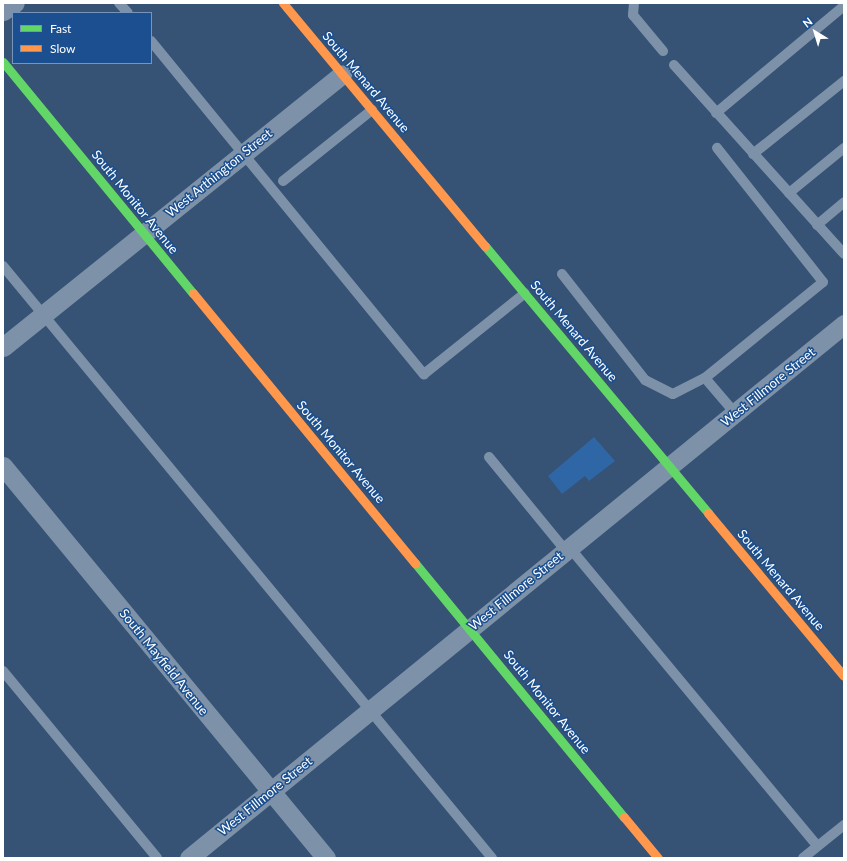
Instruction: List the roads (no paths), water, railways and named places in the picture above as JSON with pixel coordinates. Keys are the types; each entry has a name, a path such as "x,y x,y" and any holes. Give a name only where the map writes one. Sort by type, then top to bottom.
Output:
{"street":[{"path":"3,11 15,3"},
{"name":"South Menard Avenue","path":"283,3 844,676"},
{"name":"South Monitor Avenue","path":"3,62 658,858"},
{"name":"West Arthington Street","path":"3,347 342,74"},
{"name":"West Fillmore Street","path":"189,858 844,324"},
{"name":"South Mayfield Avenue","path":"3,466 326,858"}],"lane":[{"path":"119,3 127,12"},
{"path":"634,3 633,15 663,51"},
{"path":"716,113 844,6"},
{"path":"152,42 424,374 525,293"},
{"path":"674,65 789,194 844,252"},
{"path":"753,154 844,81"},
{"path":"283,181 372,110"},
{"path":"562,274 645,380 673,394 705,378 823,282 717,148"},
{"path":"789,194 844,148"},
{"path":"817,224 844,202"},
{"path":"3,266 492,858"},
{"path":"705,378 735,413"},
{"path":"489,457 817,846"},
{"path":"3,671 157,858"},
{"path":"803,858 844,825"}]}
